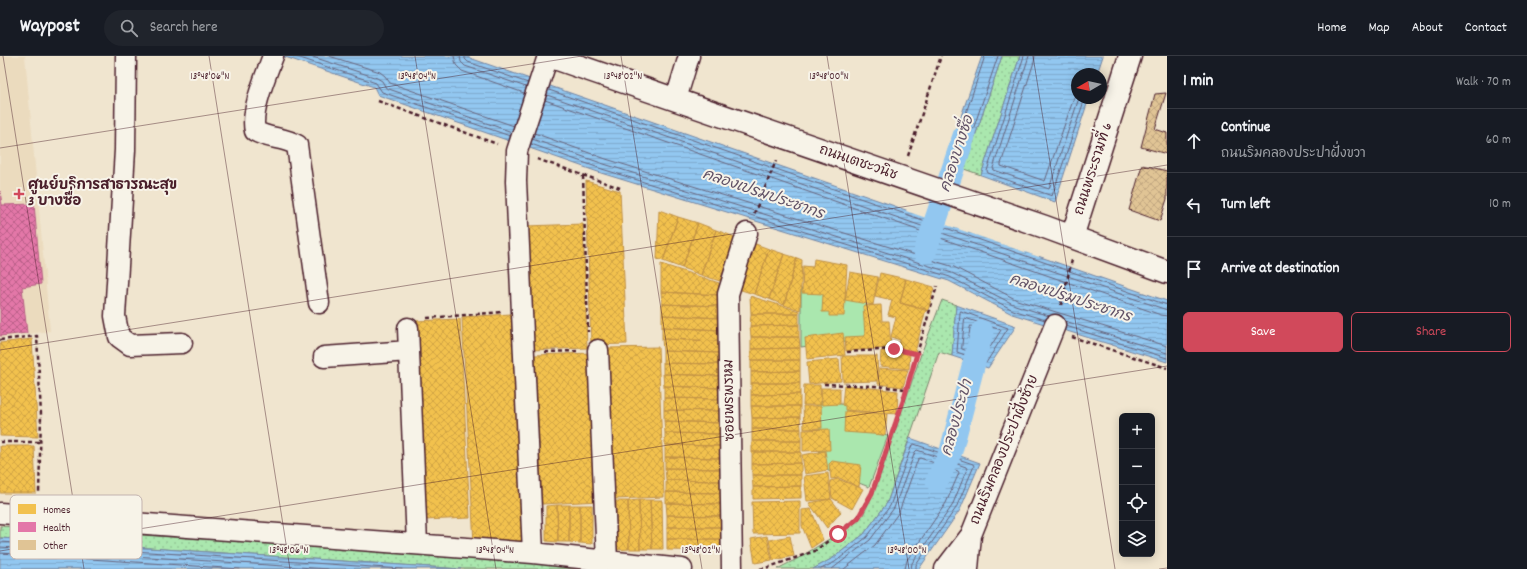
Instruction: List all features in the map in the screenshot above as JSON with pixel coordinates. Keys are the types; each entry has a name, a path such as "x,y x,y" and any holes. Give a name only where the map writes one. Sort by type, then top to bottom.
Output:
{"main road":[{"name":"ถนนเตชะวนิช","path":"548,56 573,60 676,99 1045,227 1167,272"},
{"name":"ถนนพระรามที่ 6","path":"1072,237 1130,56"}],"street":[{"path":"126,56 125,150 115,316 119,337 130,345 182,343"},
{"path":"533,553 516,181 519,148 548,56"},
{"path":"676,99 689,56"},
{"path":"272,58 262,87 253,124 255,131 263,136 290,141 297,145 319,303"},
{"name":"ซอยพรพรหม","path":"732,569 728,294 747,233"},
{"path":"417,323 409,351 417,544"},
{"name":"ถนนริมคลองประปาฝั่งซ้าย","path":"945,569 971,535 1054,328"},
{"path":"594,350 607,561"},
{"path":"324,357 409,351"},
{"path":"0,514 10,515"},
{"path":"142,524 533,553 682,569"},
{"path":"968,569 971,535"}],"path":[{"path":"908,157 941,56"},
{"path":"754,215 776,162"},
{"path":"524,353 594,350 583,176"},
{"path":"1071,266 1054,328 1167,368"},
{"path":"760,569 770,567 815,551 858,518 872,493 917,354 937,286"},
{"path":"417,323 522,311"},
{"path":"0,340 37,336 41,415 39,495"},
{"path":"848,352 894,349 917,354"},
{"path":"824,384 906,389"},
{"path":"0,442 40,442"}],"shaded area":[{"name":"ศูนย์บริการสาธารณะสุข 3 บางซื่อ","path":"0,56 25,56 50,331 0,338"}],"green space":[{"path":"1002,56 1020,56 981,175 964,169"},
{"path":"801,289 866,299 868,338 801,347"},
{"path":"942,300 956,305 952,356 939,352 887,503 864,534 833,558 813,569 777,569 797,559 855,523 863,515 878,481 921,354"},
{"path":"816,401 849,405 847,429 888,436 869,487 821,468"},
{"path":"0,526 10,527 10,539 0,538"},
{"path":"142,535 439,554 627,569 461,569 142,548"}],"water":[{"name":"คลองเปรมประชากร","path":"282,56 464,56 1167,301 1167,362 1012,314 949,281 601,173 378,95 374,87"},
{"name":"คลองบางซื่อ","path":"982,56 1002,56 964,169 945,162"},
{"path":"1020,56 1103,56 1099,68 1071,68 1071,104 1087,104 1055,202 981,175"},
{"path":"956,305 1016,326 988,368 952,356"},
{"path":"910,438 980,463 960,510 919,569 813,569 833,558 864,534 887,503"},
{"path":"0,538 10,539 10,559 142,559 142,548 461,569 0,569"}],"pier":[{"path":"907,209 1039,255 1039,257 906,211"}],"building: Homes":[{"path":"586,181 620,191 627,344 591,345"},
{"path":"659,210 678,217 663,261 657,259"},
{"path":"678,217 698,223 682,268 663,261"},
{"path":"698,223 716,230 701,275 682,268"},
{"path":"583,224 587,348 530,350 526,226"},
{"path":"716,230 735,237 720,281 701,275"},
{"path":"753,243 769,249 754,294 738,289"},
{"path":"769,249 784,254 769,299 754,294"},
{"path":"784,254 797,258 784,305 769,299"},
{"path":"797,258 802,260 800,310 784,305"},
{"path":"814,259 847,265 844,316 829,316 829,312 822,312 823,294 802,293 803,266 813,267"},
{"path":"661,264 719,283 720,295 661,292"},
{"path":"850,272 878,277 873,305 845,300"},
{"path":"880,273 906,279 900,303 926,309 915,352 898,348 900,340 891,337 896,317 888,315 892,300 875,296"},
{"path":"906,279 934,287 928,311 900,303"},
{"path":"661,292 720,295 720,306 662,304"},
{"path":"750,296 799,311 799,314 751,314"},
{"path":"662,304 720,306 720,318 662,315"},
{"path":"881,305 882,321 889,321 891,348 846,351 845,337 865,336 863,306"},
{"path":"511,314 523,541 474,544 462,317"},
{"path":"751,314 799,314 799,325 750,326"},
{"path":"662,315 720,318 720,330 662,327"},
{"path":"460,319 470,518 424,520 415,321"},
{"path":"799,325 799,337 751,337 750,326"},
{"path":"662,327 720,330 720,341 662,339"},
{"path":"843,333 845,355 807,359 805,338"},
{"path":"751,337 799,337 800,348 751,349"},
{"path":"32,339 38,437 0,436 0,343"},
{"path":"662,339 720,341 720,353 663,351"},
{"path":"658,347 664,497 614,499 608,348"},
{"path":"800,348 800,360 751,360 751,349"},
{"path":"663,351 720,353 720,364 663,363"},
{"path":"881,351 910,353 909,369 880,366"},
{"path":"593,353 600,501 542,504 535,355"},
{"path":"842,356 877,356 878,381 843,382"},
{"path":"839,359 841,381 809,384 807,362"},
{"path":"751,360 800,360 800,371 751,372"},
{"path":"663,363 720,364 720,376 663,374"},
{"path":"879,368 908,370 903,387 878,384"},
{"path":"800,371 800,383 751,383 751,372"},
{"path":"663,374 720,376 720,388 664,386"},
{"path":"751,383 800,383 800,394 751,395"},
{"path":"804,385 820,385 821,405 803,405"},
{"path":"844,385 898,391 897,414 845,410 845,406 842,405"},
{"path":"664,386 720,388 720,399 664,398"},
{"path":"821,388 840,388 840,404 822,405"},
{"path":"800,394 800,406 751,406 751,395"},
{"path":"664,398 720,399 720,411 664,410"},
{"path":"751,406 800,406 800,417 752,418"},
{"path":"803,406 821,406 822,428 804,429"},
{"path":"664,410 720,411 720,423 664,421"},
{"path":"845,411 887,414 885,435 844,432"},
{"path":"800,417 801,429 752,429 752,418"},
{"path":"664,421 720,423 720,434 665,433"},
{"path":"752,429 801,429 801,441 752,441"},
{"path":"829,429 830,450 803,451 803,430"},
{"path":"665,433 720,434 720,446 665,445"},
{"path":"752,441 801,441 801,452 752,452"},
{"path":"665,445 720,446 721,458 665,457"},
{"path":"0,446 34,446 36,493 0,493"},
{"path":"825,451 828,470 805,474 802,455"},
{"path":"752,452 801,452 801,463 752,464"},
{"path":"665,457 721,458 721,469 665,468"},
{"path":"832,461 861,465 859,487 839,478 831,479 829,464"},
{"path":"801,463 801,475 752,475 752,464"},
{"path":"665,468 721,469 721,481 666,480"},
{"path":"828,473 831,499 807,501 804,476"},
{"path":"752,475 801,475 801,486 753,487"},
{"path":"838,479 863,489 852,509 832,498 830,481"},
{"path":"666,480 721,481 721,493 666,492"},
{"path":"801,486 801,498 753,499 753,487"},
{"path":"666,492 721,493 721,504 666,503"},
{"path":"831,499 841,512 827,528 809,503"},
{"path":"639,500 640,549 629,549 628,501"},
{"path":"639,500 650,500 652,549 640,549"},
{"path":"650,500 662,500 663,549 652,549"},
{"path":"616,501 628,501 629,549 617,550"},
{"path":"800,501 800,533 753,534 752,502"},
{"path":"666,503 721,504 721,516 667,515"},
{"path":"557,505 558,542 546,541 546,506"},
{"path":"557,505 569,505 569,542 558,542"},
{"path":"569,505 580,505 580,543 569,542"},
{"path":"580,505 592,505 592,544 580,543"},
{"path":"811,509 823,540 811,548 802,526 802,510"},
{"path":"667,515 721,516 721,527 667,527"},
{"path":"667,527 721,527 721,539 667,539"},
{"path":"767,536 772,560 755,563 751,539"},
{"path":"790,536 794,556 773,560 769,540"},
{"path":"667,539 721,539 721,551 667,550"}],"building: Health":[{"path":"0,191 2,205 34,204 41,284 22,287 27,333 0,336"}],"building: Other":[{"path":"1166,93 1155,129 1167,133 1167,154 1141,147 1155,94"},
{"path":"1142,165 1167,171 1167,199 1160,221 1129,210"}],"waterway":[{"name":"คลองบางซื่อ","path":"925,252 964,136"},
{"name":"คลองประปา","path":"937,481 951,451 982,332"}],"place":[{"name":"ศูนย์บริการสาธารณะสุข 3 บางซื่อ","path":"19,194"}],"route":[{"path":"838,534 858,518 872,493 903,401 917,354 905,350 894,349"}]}
